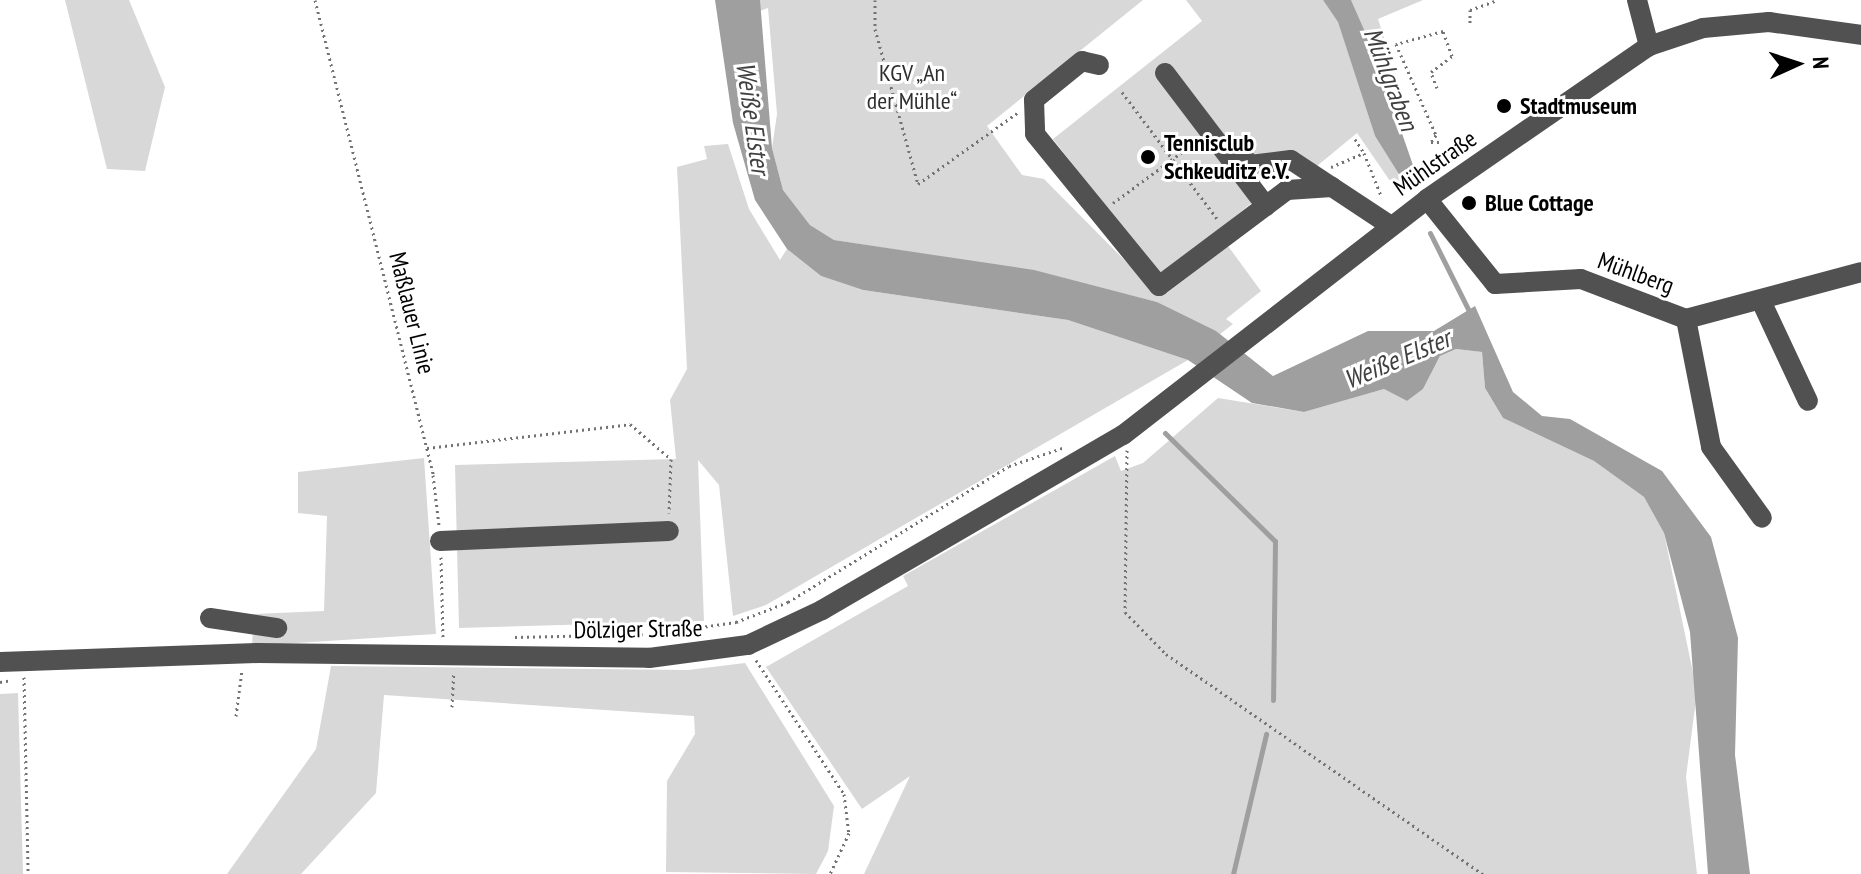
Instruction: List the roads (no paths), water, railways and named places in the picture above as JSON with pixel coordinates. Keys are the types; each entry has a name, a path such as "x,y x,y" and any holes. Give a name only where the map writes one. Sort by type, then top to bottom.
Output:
{"street":[{"path":"1637,0 1649,46"},
{"name":"Mühlstraße","path":"1200,375 1427,199 1649,46 1703,28 1769,22 1861,35"},
{"path":"1099,65 1082,61 1034,100 1035,134 1159,286 1287,190 1324,180"},
{"path":"1165,73 1250,165 1291,160 1391,226"},
{"path":"1217,131 1266,206"},
{"name":"Mühlberg","path":"1427,199 1495,284 1581,279 1686,319 1762,303 1861,272"},
{"path":"1762,303 1808,401"},
{"path":"1686,319 1711,447 1762,518"},
{"name":"Dölziger Straße","path":"0,662 452,644 649,658 748,645 835,603 1123,435 1200,375"},
{"path":"440,541 669,531"},
{"path":"220,620 267,627 244,654 220,620"}],"water":[{"name":"Weiße Elster","path":"715,0 760,0 772,148 783,190 810,225 834,240 1034,270 1157,302 1216,331 1273,376 1368,331 1434,331 1475,306 1513,392 1542,416 1570,419 1662,471 1711,537 1738,638 1735,755 1750,874 1708,874 1690,632 1664,533 1644,497 1594,461 1503,418 1485,388 1482,352 1456,349 1440,356 1423,389 1407,401 1384,389 1304,412 1252,403 1188,360 1068,320 863,290 821,276 787,249 755,200 733,123"},
{"path":"1323,0 1351,0 1373,50 1414,168 1400,176 1375,136 1338,22"}],"waterway":[{"name":"Mühlgraben","path":"1430,233 1471,315"},
{"path":"1165,433 1275,541 1273,700"},
{"path":"1233,874 1266,734"}],"place":[{"name":"Stadtmuseum","path":"1504,106"},
{"name":"Tennisclub Schkeuditz e.V.","path":"1148,157"},
{"name":"Blue Cottage","path":"1469,203"}],"park label":[{"name":"KGV „An der Mühle“","path":"912,87"}]}
